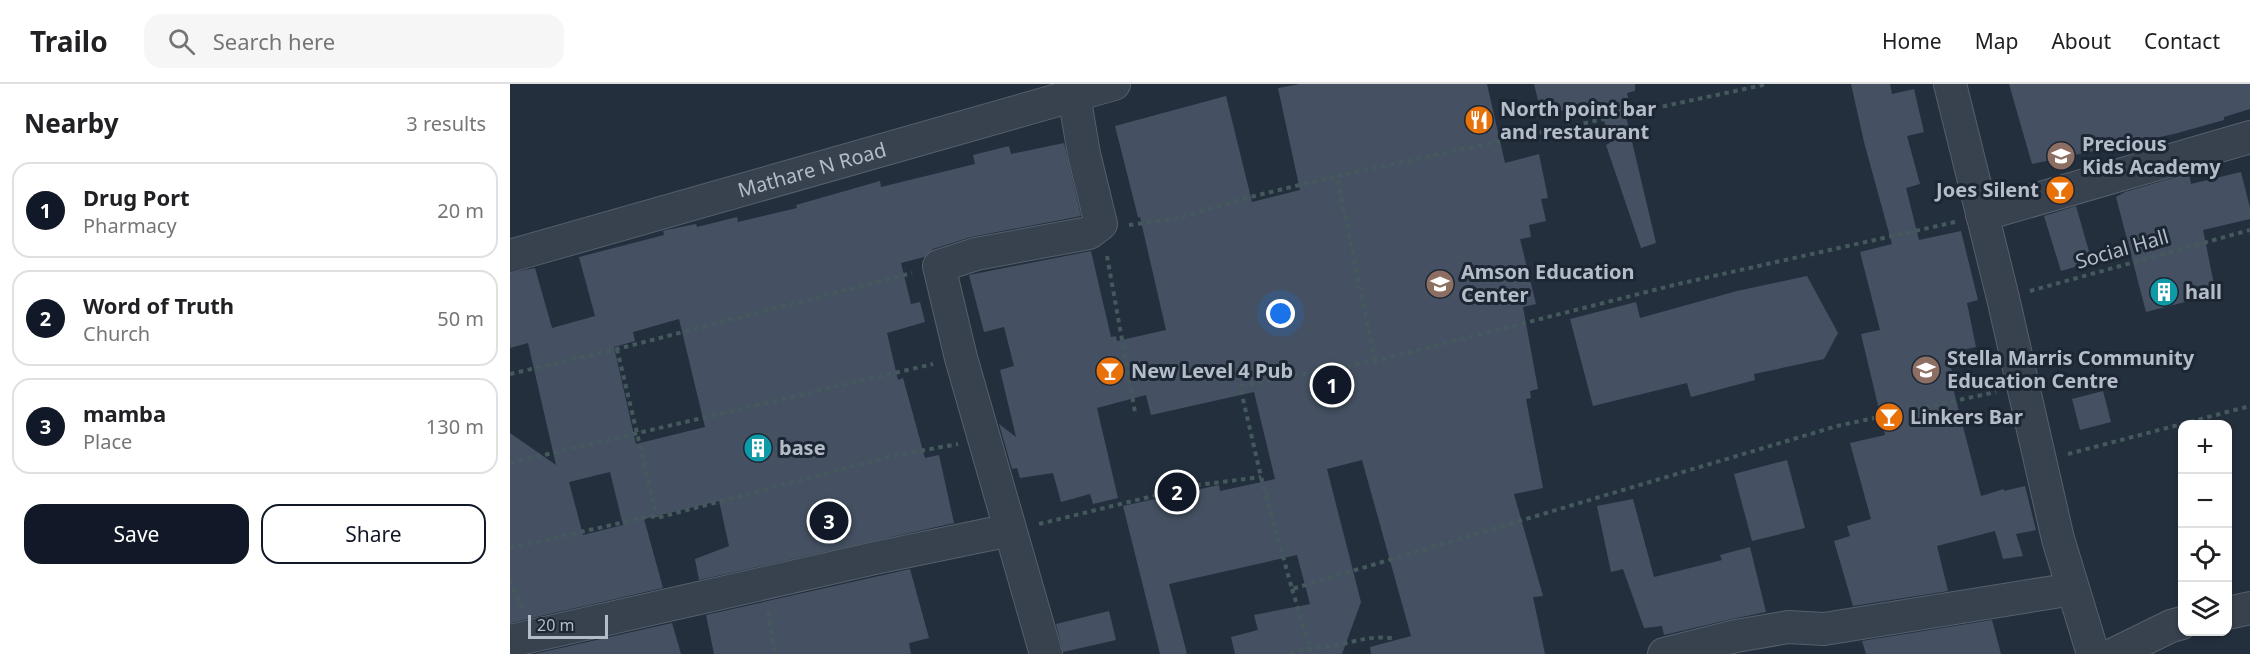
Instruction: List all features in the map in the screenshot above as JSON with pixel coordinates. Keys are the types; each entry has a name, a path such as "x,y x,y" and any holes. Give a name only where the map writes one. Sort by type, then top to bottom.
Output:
{"street":[{"name":"Mathare N Road","path":"510,256 1114,84"},
{"path":"1950,84 2003,298 2058,539 2094,654"},
{"path":"1046,654 961,358 939,266 986,252 1089,233 1101,224 1084,154 1074,95"},
{"path":"1982,215 2250,137"},
{"path":"510,641 875,558 1010,530"},
{"path":"1664,654 1736,636 1788,627 1824,629 2073,590"},
{"path":"2232,612 2250,608"},
{"path":"2114,654 2178,624"}],"path":[{"path":"1135,412 1101,224 1113,227 1174,219 1246,198 1337,176 1768,84"},
{"path":"1337,176 1375,361"},
{"path":"1310,647 1261,477 1240,386 1375,361 1678,284 1982,215"},
{"name":"Social Hall","path":"2003,298 2250,230"},
{"path":"510,374 617,349 939,266"},
{"path":"617,349 657,518"},
{"path":"510,463 961,358"},
{"path":"1292,589 1466,535 1837,426 2023,387"},
{"path":"2041,460 2250,406"},
{"path":"510,548 651,516 657,518 892,456 984,440"},
{"path":"1010,530 1198,485 1261,477"},
{"path":"763,585 775,654"},
{"path":"1290,654 1310,647 1337,645 1372,637 1392,638"}],"building":[{"path":"1300,84 1487,84 1505,163 1539,154 1548,198 1541,199 1546,221 1529,225 1531,237 1520,239 1536,304 1523,307 1538,389 1530,391 1531,398 1526,399 1543,488 1514,494 1543,596 1533,597 1545,654 1371,654 1370,647 1411,636 1362,460 1327,469 1361,602 1342,654 1235,654 1231,637 1258,630 1254,615 1310,604 1297,555 1169,584 1187,654 1160,654 1123,506 1219,485 1220,491 1275,479 1254,392 1151,415 1146,395 1097,408 1118,498 1093,504 1090,494 1061,502 1053,473 1020,478 1017,468 1012,469 999,424 1016,437 1000,370 1014,366 1004,327 984,332 969,275 1091,251 1111,337 1116,336 1117,341 1166,330 1140,217 1138,217 1115,126 1226,96 1252,202 1300,190 1278,88"},
{"path":"1534,84 1635,84 1635,91 1627,93 1630,106 1624,108 1656,243 1641,248 1606,145 1610,143 1599,101 1542,116"},
{"path":"1851,84 1890,84 1892,94 1914,89 1924,132 1907,136 1920,184 1906,188 1919,240 1961,231 1978,300 1967,303 1976,347 1947,353 1956,387 1953,388 1981,496 2025,486 2036,530 2016,534 2023,556 2003,559 1995,531 1937,546 1948,591 1853,606 1834,541 1850,536 1847,526 1871,519 1850,443 1885,435 1861,334 1880,330 1860,252 1892,244 1864,142"},
{"path":"2009,84 2250,84 2250,109 2224,117 2224,120 2174,134 2032,164"},
{"path":"1064,143 1081,216 971,237 933,249 924,257 901,263 911,304 920,302 925,322 887,333 898,380 903,378 925,458 939,455 954,523 699,580 695,559 729,546 719,501 644,519 663,588 510,623 510,433 556,465 528,343 510,348 510,273 535,268 552,328 595,316 579,257 664,235 663,231 666,230 696,224 697,227 737,217 738,222 797,208 796,205 880,181 881,187 975,164 973,155 1009,146 1011,154","holes":["679,319 705,427 636,444 614,347 635,341 633,332","610,472 623,525 583,535 569,482"]},
{"path":"2241,172 2250,208 2250,219 2203,230 2216,294 2146,312 2116,197 2125,192 2189,173 2191,184"},
{"path":"2076,206 2092,262 2061,271 2044,216"},
{"path":"1807,276 1838,333 1824,359 1754,374 1755,380 1691,397 1687,383 1593,406 1570,319 1636,302 1640,318 1737,291"},
{"path":"2103,391 2111,422 2080,430 2072,399"},
{"path":"1787,460 1805,528 1752,541 1734,474"},
{"path":"1633,499 1654,577 1722,560 1720,555 1750,547 1766,612 1664,635 1662,626 1644,628 1623,569 1611,572 1597,506"},
{"path":"910,569 929,638 909,643 911,654 714,654 706,615"},
{"path":"1109,611 1116,640 1063,652 1056,624"},
{"path":"1992,620 2001,654 1866,654 1862,641"},
{"path":"672,623 681,654 534,654"}],"place":[{"name":"North point bar and restaurant","path":"1479,120"},
{"name":"Precious Kids Academy","path":"2061,156"},
{"name":"Joes Silent","path":"2060,190"},
{"name":"Amson Education Center","path":"1440,284"},
{"name":"hall","path":"2164,292"},
{"name":"Stella Marris Community Education Centre","path":"1926,370"},
{"name":"New Level 4 Pub","path":"1110,371"},
{"name":"Drug Port","path":"1332,385"},
{"name":"Linkers Bar","path":"1889,417"},
{"name":"base","path":"758,448"},
{"name":"Word of Truth","path":"1177,492"},
{"name":"mamba","path":"829,521"}]}
